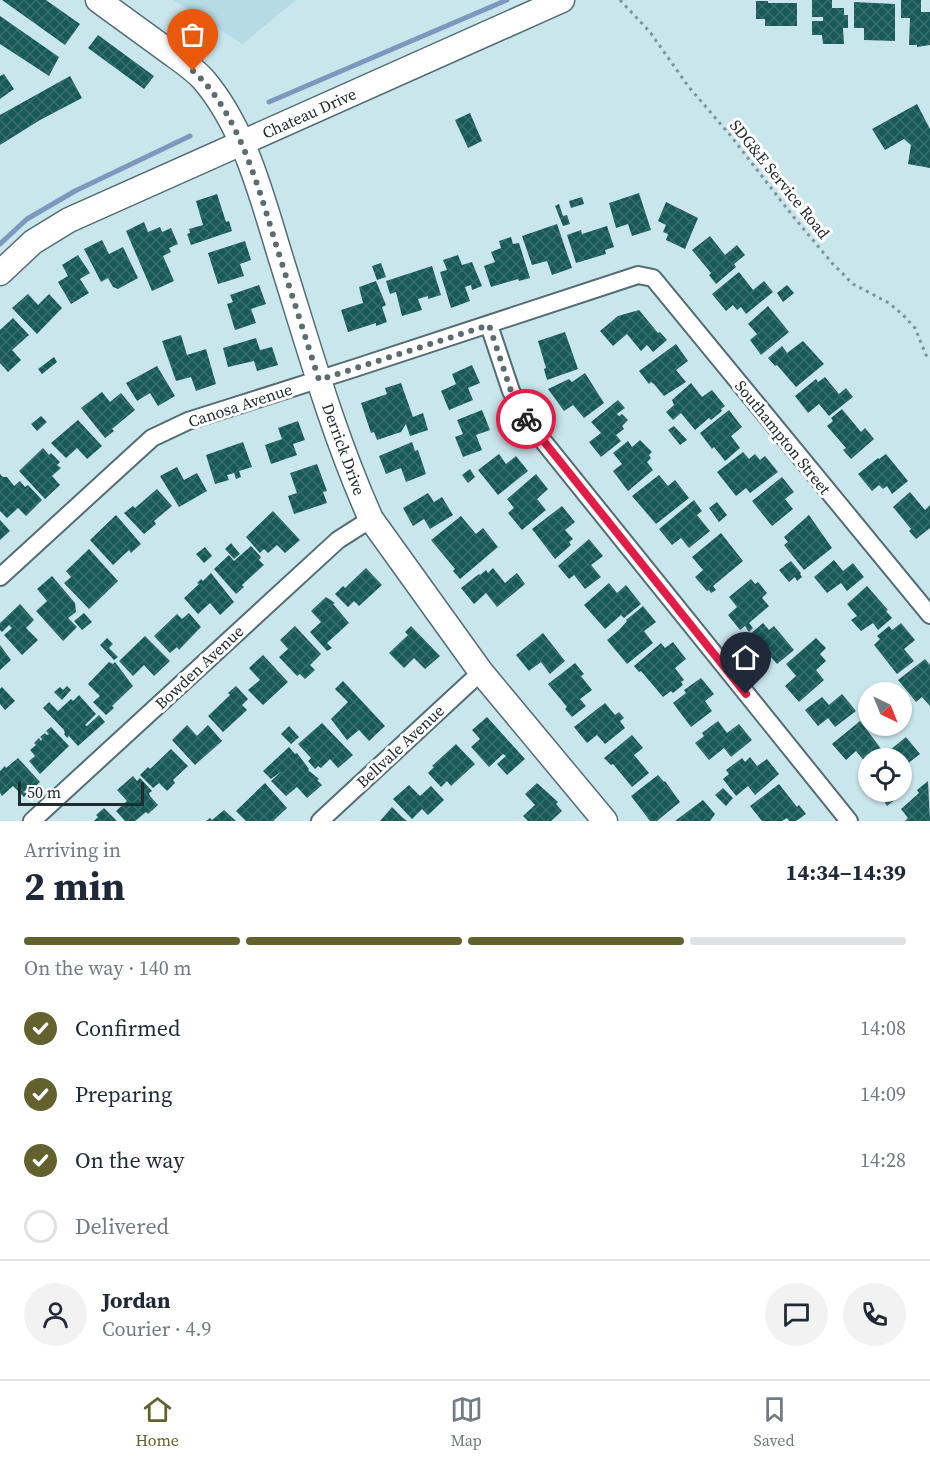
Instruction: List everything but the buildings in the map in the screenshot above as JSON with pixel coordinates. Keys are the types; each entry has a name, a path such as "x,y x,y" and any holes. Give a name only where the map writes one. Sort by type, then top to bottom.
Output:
{"street":[{"name":"Derrick Drive","path":"98,0 184,62 203,79 224,111 241,143 262,200 319,380 360,496 371,519 481,672 602,820"},
{"name":"Chateau Drive","path":"0,273 33,242 69,219 562,0"},
{"name":"Southampton Street","path":"627,277 638,275 653,278 930,615"},
{"name":"Canosa Avenue","path":"0,577 152,438 188,421 489,325 627,277"},
{"path":"489,325 511,391 527,421 849,821"},
{"name":"Bowden Avenue","path":"32,821 338,540 371,519"},
{"name":"Bellvale Avenue","path":"320,821 481,672"}],"path":[{"name":"SDG&E Service Road","path":"620,0 650,32 688,86 825,255 853,284 889,303 903,315 915,328 926,355 930,359"}],"shaded area":[{"path":"173,0 296,0 243,44"}],"waterway":[{"path":"269,102 507,0"},
{"path":"0,244 27,219 75,191 190,136"}],"way so far":[{"path":"193,71 203,79 241,143 262,200 319,380 489,325 511,391 526,419"}],"route":[{"path":"526,419 746,694"}]}
